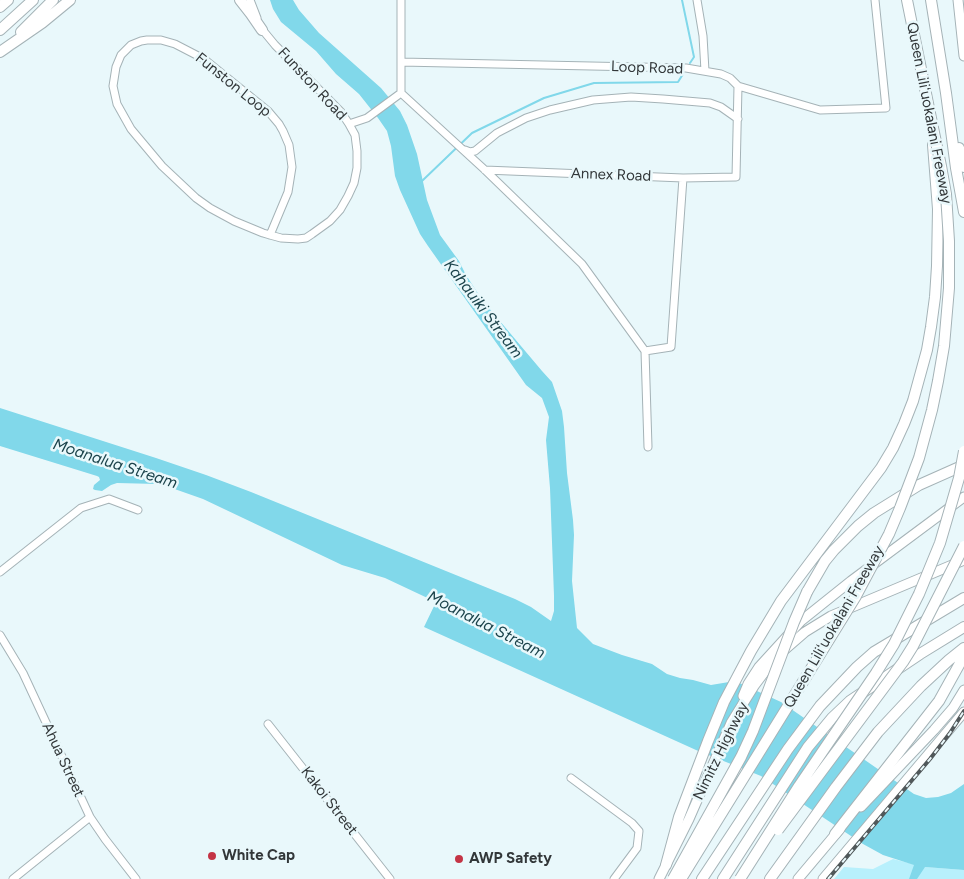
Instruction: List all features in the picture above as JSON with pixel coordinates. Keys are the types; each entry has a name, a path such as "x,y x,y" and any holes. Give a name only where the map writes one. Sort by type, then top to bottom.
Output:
{"highway":[{"path":"0,7 8,0"},
{"path":"0,30 32,0"},
{"path":"0,51 52,0"},
{"path":"0,51 70,0"},
{"path":"240,0 262,30"},
{"name":"Queen Liliʻuokalani Freeway","path":"681,879 856,596 875,561 907,491 932,410 948,314 949,248 946,194 907,0"},
{"name":"Queen Liliʻuokalani Freeway","path":"931,0 964,212"},
{"path":"946,93 964,167"},
{"path":"666,865 679,817 724,702 768,620 881,468 913,401 927,350 931,326 938,241 938,209 932,123"},
{"path":"740,879 894,644 919,594 940,543 964,451"},
{"path":"674,879 741,757 753,731 790,630 807,592 825,562 858,526 874,513 919,486 964,465"},
{"path":"740,879 825,769 903,662 964,546"},
{"path":"702,879 788,749 820,706 874,652 964,598"},
{"path":"723,879 808,747 832,718 850,701 964,627"},
{"path":"770,879 878,732 921,686 964,648"},
{"path":"835,834 939,701 964,656"}],"main road":[{"path":"958,0 964,56"},
{"path":"731,723 748,684 759,667 801,621 964,497"},
{"name":"Nimitz Highway","path":"659,879 731,723 754,686 775,658 805,632 831,616 964,560"},
{"path":"798,879 835,834 934,730 953,708 964,690"},
{"path":"823,879 964,712"}],"street":[{"name":"Funston Road","path":"250,0 262,30 341,112 355,135 357,151 357,168 351,190 340,210 330,221 306,238 270,235"},
{"path":"401,0 401,93 485,170 582,264 645,351 648,447"},
{"path":"697,0 703,36 705,71"},
{"name":"Loop Road","path":"401,62 686,68 726,76 738,86 820,110 886,108 875,0"},
{"name":"Funston Loop","path":"147,40 161,40 176,44 204,59 272,114 283,131 292,166 288,192 270,235 234,221 196,198 162,166 131,130 117,104 113,86 118,61 131,45 147,40"},
{"path":"738,86 738,119"},
{"path":"349,124 364,120 401,93"},
{"path":"462,149 470,152 475,151 497,133 526,118 586,101 610,98 656,98 710,103 721,107 738,119"},
{"name":"Annex Road","path":"485,170 683,178 736,177 738,119"},
{"path":"645,351 671,347 683,178"},
{"path":"0,572 81,508 109,499 138,510"},
{"name":"Ahua Street","path":"0,635 23,673 90,817 136,879"},
{"name":"Kakoi Street","path":"268,724 390,879"},
{"path":"571,778 639,831 637,848 614,879"},
{"path":"13,879 90,817"}],"shaded area":[{"path":"893,859 925,867 964,870 964,879 834,879 844,867 873,869"}],"water":[{"path":"270,0 293,0 319,33 381,88 400,111 417,154 427,200 440,235 459,261 483,301 552,382 562,411 564,427 574,535 572,581 577,628 593,644 652,664 667,674 711,685 735,681 781,702 914,794 926,798 938,797 951,793 964,784 964,870 925,867 917,879 909,879 914,865 883,855 863,844 761,776 696,750 424,627 436,602 385,578 342,565 203,499 166,486 117,483 102,491 95,490 93,489 94,485 100,480 97,476 0,446 0,408 156,458 251,492 515,599 531,607 551,621 554,611 554,596 550,488 546,440 549,417 542,398 526,385 420,234 395,176 387,131 359,94 336,74 316,51 281,22"}],"waterway":[{"path":"682,0 694,57 690,63"},
{"path":"422,181 472,133 544,98 594,83 678,82 683,74"}],"railway":[{"path":"828,879 930,759 964,711"}],"place":[{"name":"White Cap","path":"212,856"},
{"name":"AWP Safety","path":"459,859"}],"water label":[{"name":"Kahauiki Stream","path":"483,309"},
{"name":"Moanalua Stream","path":"115,464"},
{"name":"Moanalua Stream","path":"486,625"}]}
